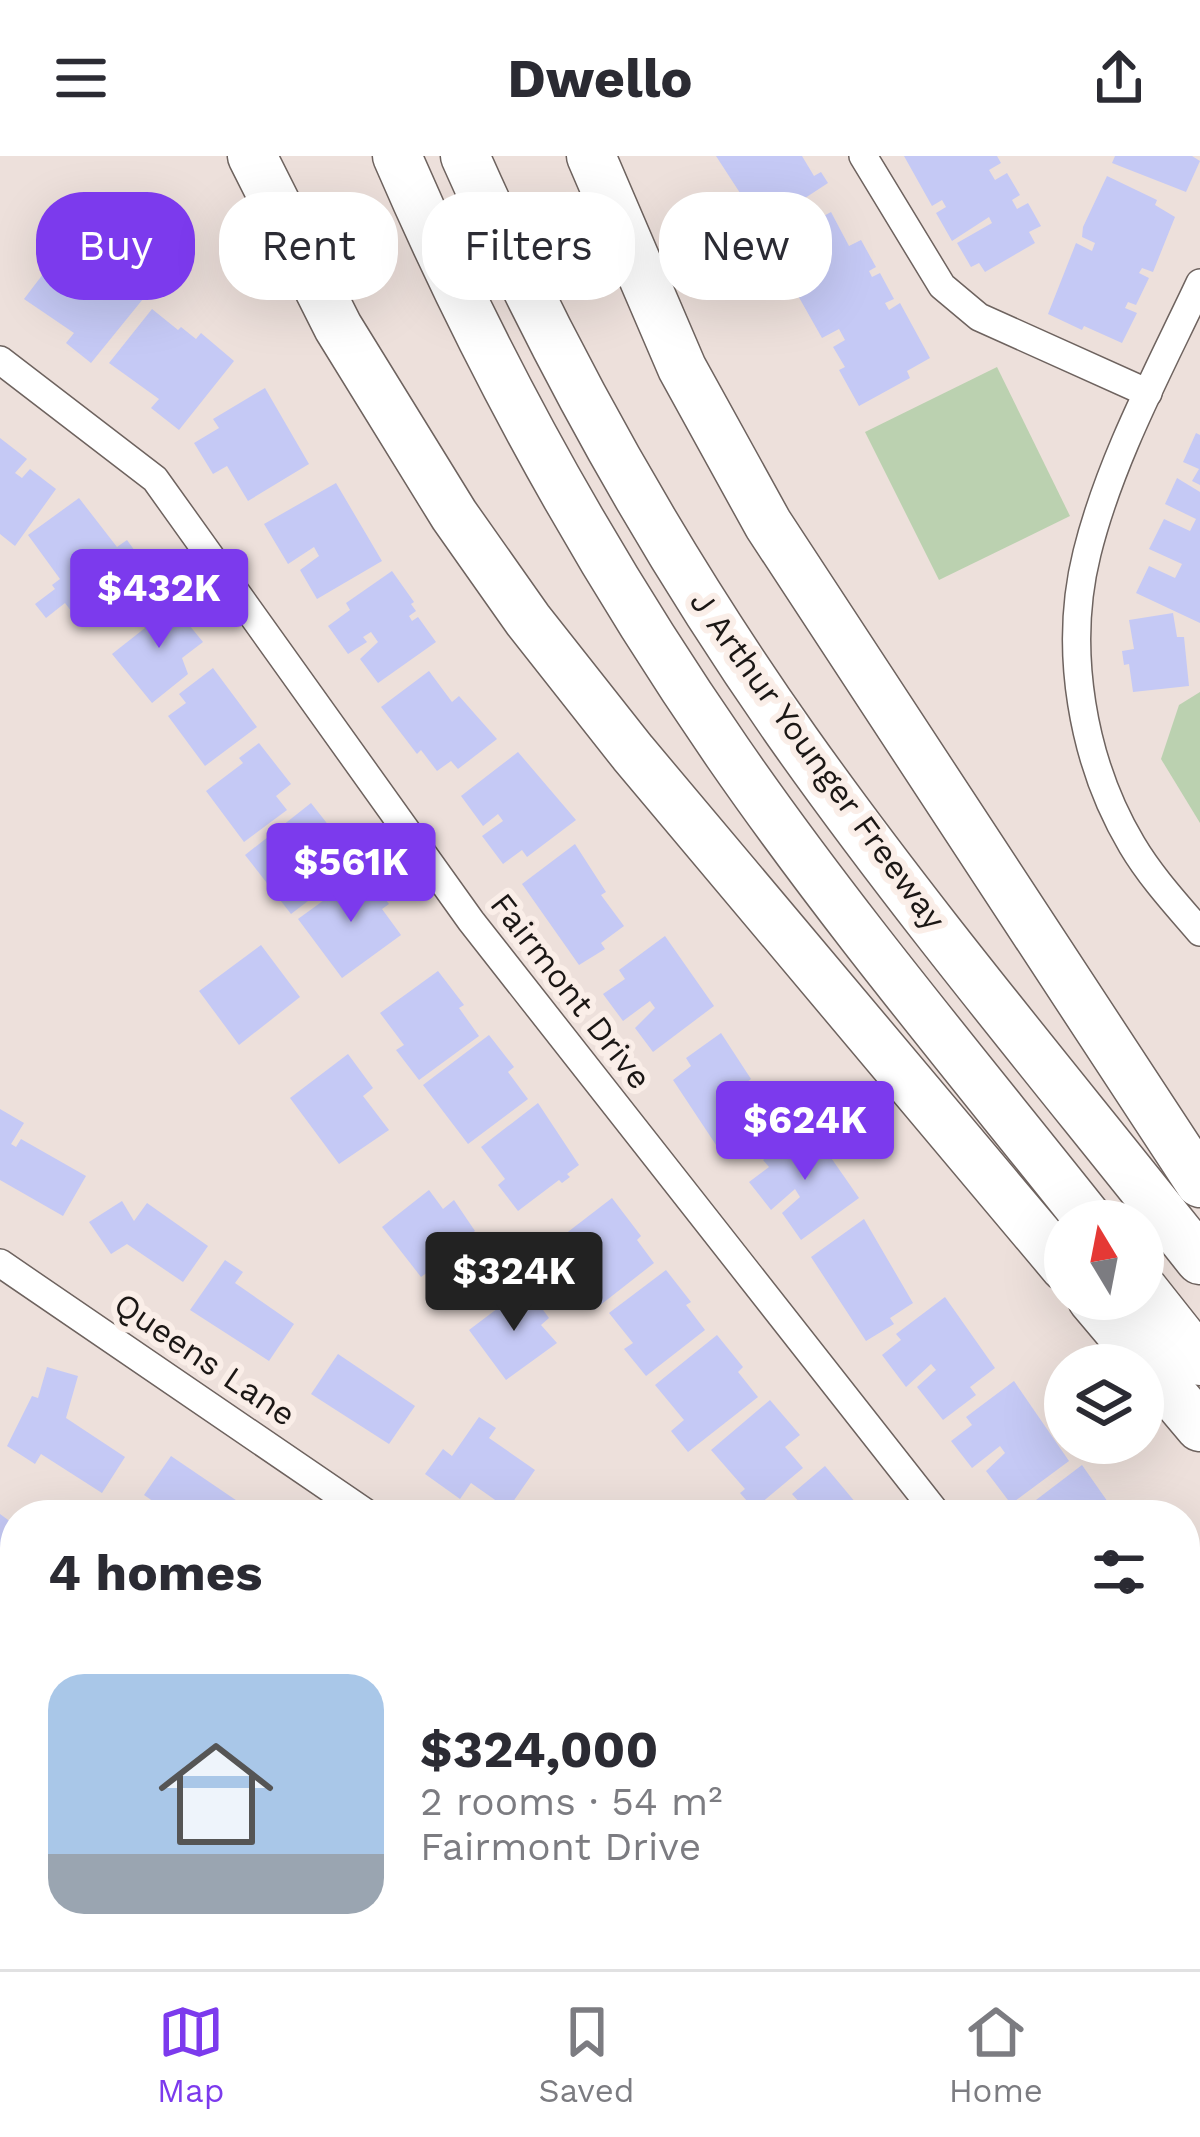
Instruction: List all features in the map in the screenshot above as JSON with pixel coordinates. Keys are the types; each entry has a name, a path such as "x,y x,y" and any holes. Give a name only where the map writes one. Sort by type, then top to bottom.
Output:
{"highway":[{"path":"252,156 348,343 454,515 528,620 633,753 1044,1242"},
{"name":"J Arthur Younger Freeway","path":"397,156 526,424 622,591 692,700 805,859 1073,1200"},
{"name":"J Arthur Younger Freeway","path":"464,156 583,398 725,637 848,812 1200,1260"},
{"path":"591,156 674,351 768,524 1200,1183"},
{"path":"1164,1315 1200,1361"},
{"path":"1110,1320 1200,1427"}],"street":[{"path":"863,156 943,286 979,316 1148,393"},
{"path":"1200,283 1148,393 1087,553 1076,622 1086,730 1118,819 1153,877 1200,932"},
{"name":"Fairmont Drive","path":"0,360 155,479 471,921 926,1500"},
{"name":"Queens Lane","path":"0,1263 347,1500"}],"green space":[{"path":"997,367 1070,516 939,580 865,432"},
{"path":"1200,692 1200,823 1161,759 1179,705"}],"building":[{"path":"716,156 802,156 814,176 821,172 828,183 814,192 739,192"},
{"path":"904,156 997,156 1001,163 989,170 995,180 1007,173 1020,195 1012,200 1017,209 1028,203 1041,226 1029,232 1035,243 985,272 979,263 971,267 957,243 992,223 989,217 952,241 936,213 946,207 942,200 932,206"},
{"path":"1115,156 1192,156 1200,161 1186,192 1112,163"},
{"path":"1107,176 1157,200 1155,205 1175,217 1153,272 1142,268 1139,273 1149,278 1136,305 1128,302 1125,308 1137,313 1122,343 1048,314 1076,243 1092,251 1095,243 1082,237 1083,227"},
{"path":"832,214 849,246 861,240 876,267 869,271 872,277 880,273 894,299 885,303 889,310 900,303 930,358 907,371 910,378 859,406 839,370 845,367 833,347 845,340 839,329 822,338 800,300 832,300"},
{"path":"36,283 36,300 142,300 91,363 66,343 74,333 24,299"},
{"path":"152,309 196,339 201,333 234,361 179,430 151,408 159,399 109,363"},
{"path":"265,388 309,464 248,501 227,466 213,474 194,443 219,428 213,419"},
{"path":"1196,433 1200,435 1200,485 1192,481 1199,469 1183,462"},
{"path":"0,438 27,459 15,473 22,478 30,469 56,489 15,546 0,534"},
{"path":"1177,478 1200,492 1200,623 1136,593 1149,566 1175,578 1182,564 1149,549 1164,519 1190,531 1196,519 1165,504"},
{"path":"336,483 382,561 317,599 300,570 319,556 314,547 288,564 264,524"},
{"path":"79,498 117,547 127,540 148,569 78,620 65,603 46,618 35,604 60,579 28,535"},
{"path":"392,571 414,602 412,621 418,617 436,642 378,683 360,659 378,642 371,632 363,637 367,642 348,654 328,626 350,610 346,603"},
{"path":"167,598 203,642 182,658 188,674 152,703 112,654 145,628 139,621"},
{"path":"1173,613 1177,637 1184,637 1189,686 1133,692 1122,651 1134,649 1129,620"},
{"path":"213,668 257,727 205,766 168,716 186,703 179,694"},
{"path":"429,671 452,702 459,696 497,739 458,769 451,761 437,771 421,750 417,754 381,707"},
{"path":"259,743 291,784 276,796 287,810 244,842 206,791 243,763 239,758"},
{"path":"518,752 576,820 527,857 522,850 503,864 482,836 503,821 498,814 483,826 461,796"},
{"path":"311,803 337,836 330,842 350,869 291,914 245,855"},
{"path":"575,844 606,892 601,895 624,926 601,943 605,949 579,965 522,884"},
{"path":"364,871 389,904 382,909 401,935 342,978 298,919"},
{"path":"665,936 714,1006 653,1052 635,1028 655,1008 650,1001 623,1021 603,994 625,979 619,970"},
{"path":"261,945 300,997 239,1045 199,991"},
{"path":"438,971 464,1005 459,1008 479,1036 419,1080 396,1050 404,1045 380,1013"},
{"path":"721,1033 773,1118 720,1151 673,1080 691,1066 686,1058"},
{"path":"489,1035 514,1067 508,1072 528,1099 468,1144 423,1085"},
{"path":"348,1054 373,1088 363,1096 389,1130 339,1164 290,1098"},
{"path":"538,1103 579,1165 567,1174 570,1177 518,1211 498,1185 505,1179 481,1147"},
{"path":"0,1109 24,1123 11,1144 16,1147 21,1139 86,1176 63,1216 0,1180"},
{"path":"809,1126 859,1198 801,1240 782,1213 800,1197 795,1189 771,1210 749,1182 769,1167 763,1160"},
{"path":"429,1190 443,1209 454,1200 475,1231 421,1277 382,1227"},
{"path":"612,1198 641,1236 637,1240 654,1263 594,1310 547,1248"},
{"path":"122,1201 134,1221 147,1203 208,1246 183,1282 127,1244 111,1254 89,1222"},
{"path":"864,1219 913,1303 890,1318 894,1324 866,1341 811,1257"},
{"path":"225,1260 243,1272 235,1283 294,1324 269,1361 190,1310"},
{"path":"666,1270 705,1330 646,1376 624,1349 633,1343 609,1313"},
{"path":"526,1287 549,1318 541,1325 557,1343 506,1380 469,1330"},
{"path":"945,1297 995,1368 970,1387 976,1395 943,1420 917,1387 936,1370 931,1364 906,1387 882,1355 901,1340 896,1334"},
{"path":"717,1335 743,1367 738,1372 758,1397 688,1452 671,1431 684,1420 655,1385"},
{"path":"338,1354 415,1406 389,1444 311,1394"},
{"path":"47,1367 78,1376 66,1418 125,1457 102,1493 41,1454 35,1464 7,1446 32,1396 38,1398"},
{"path":"1014,1381 1044,1425 1044,1464 1065,1464 1016,1500 1008,1500 986,1471 1005,1453 1000,1446 972,1468 951,1441 972,1425 966,1417"},
{"path":"770,1400 800,1435 785,1447 803,1468 765,1500 746,1500 740,1493 745,1489 711,1450"},
{"path":"479,1417 496,1428 489,1438 535,1470 514,1500 495,1500 471,1483 460,1499 425,1474 443,1449 452,1456"},
{"path":"171,1456 236,1500 151,1500 144,1495"},
{"path":"1082,1465 1106,1500 1036,1500"},
{"path":"825,1466 853,1500 797,1500 792,1494"}]}
